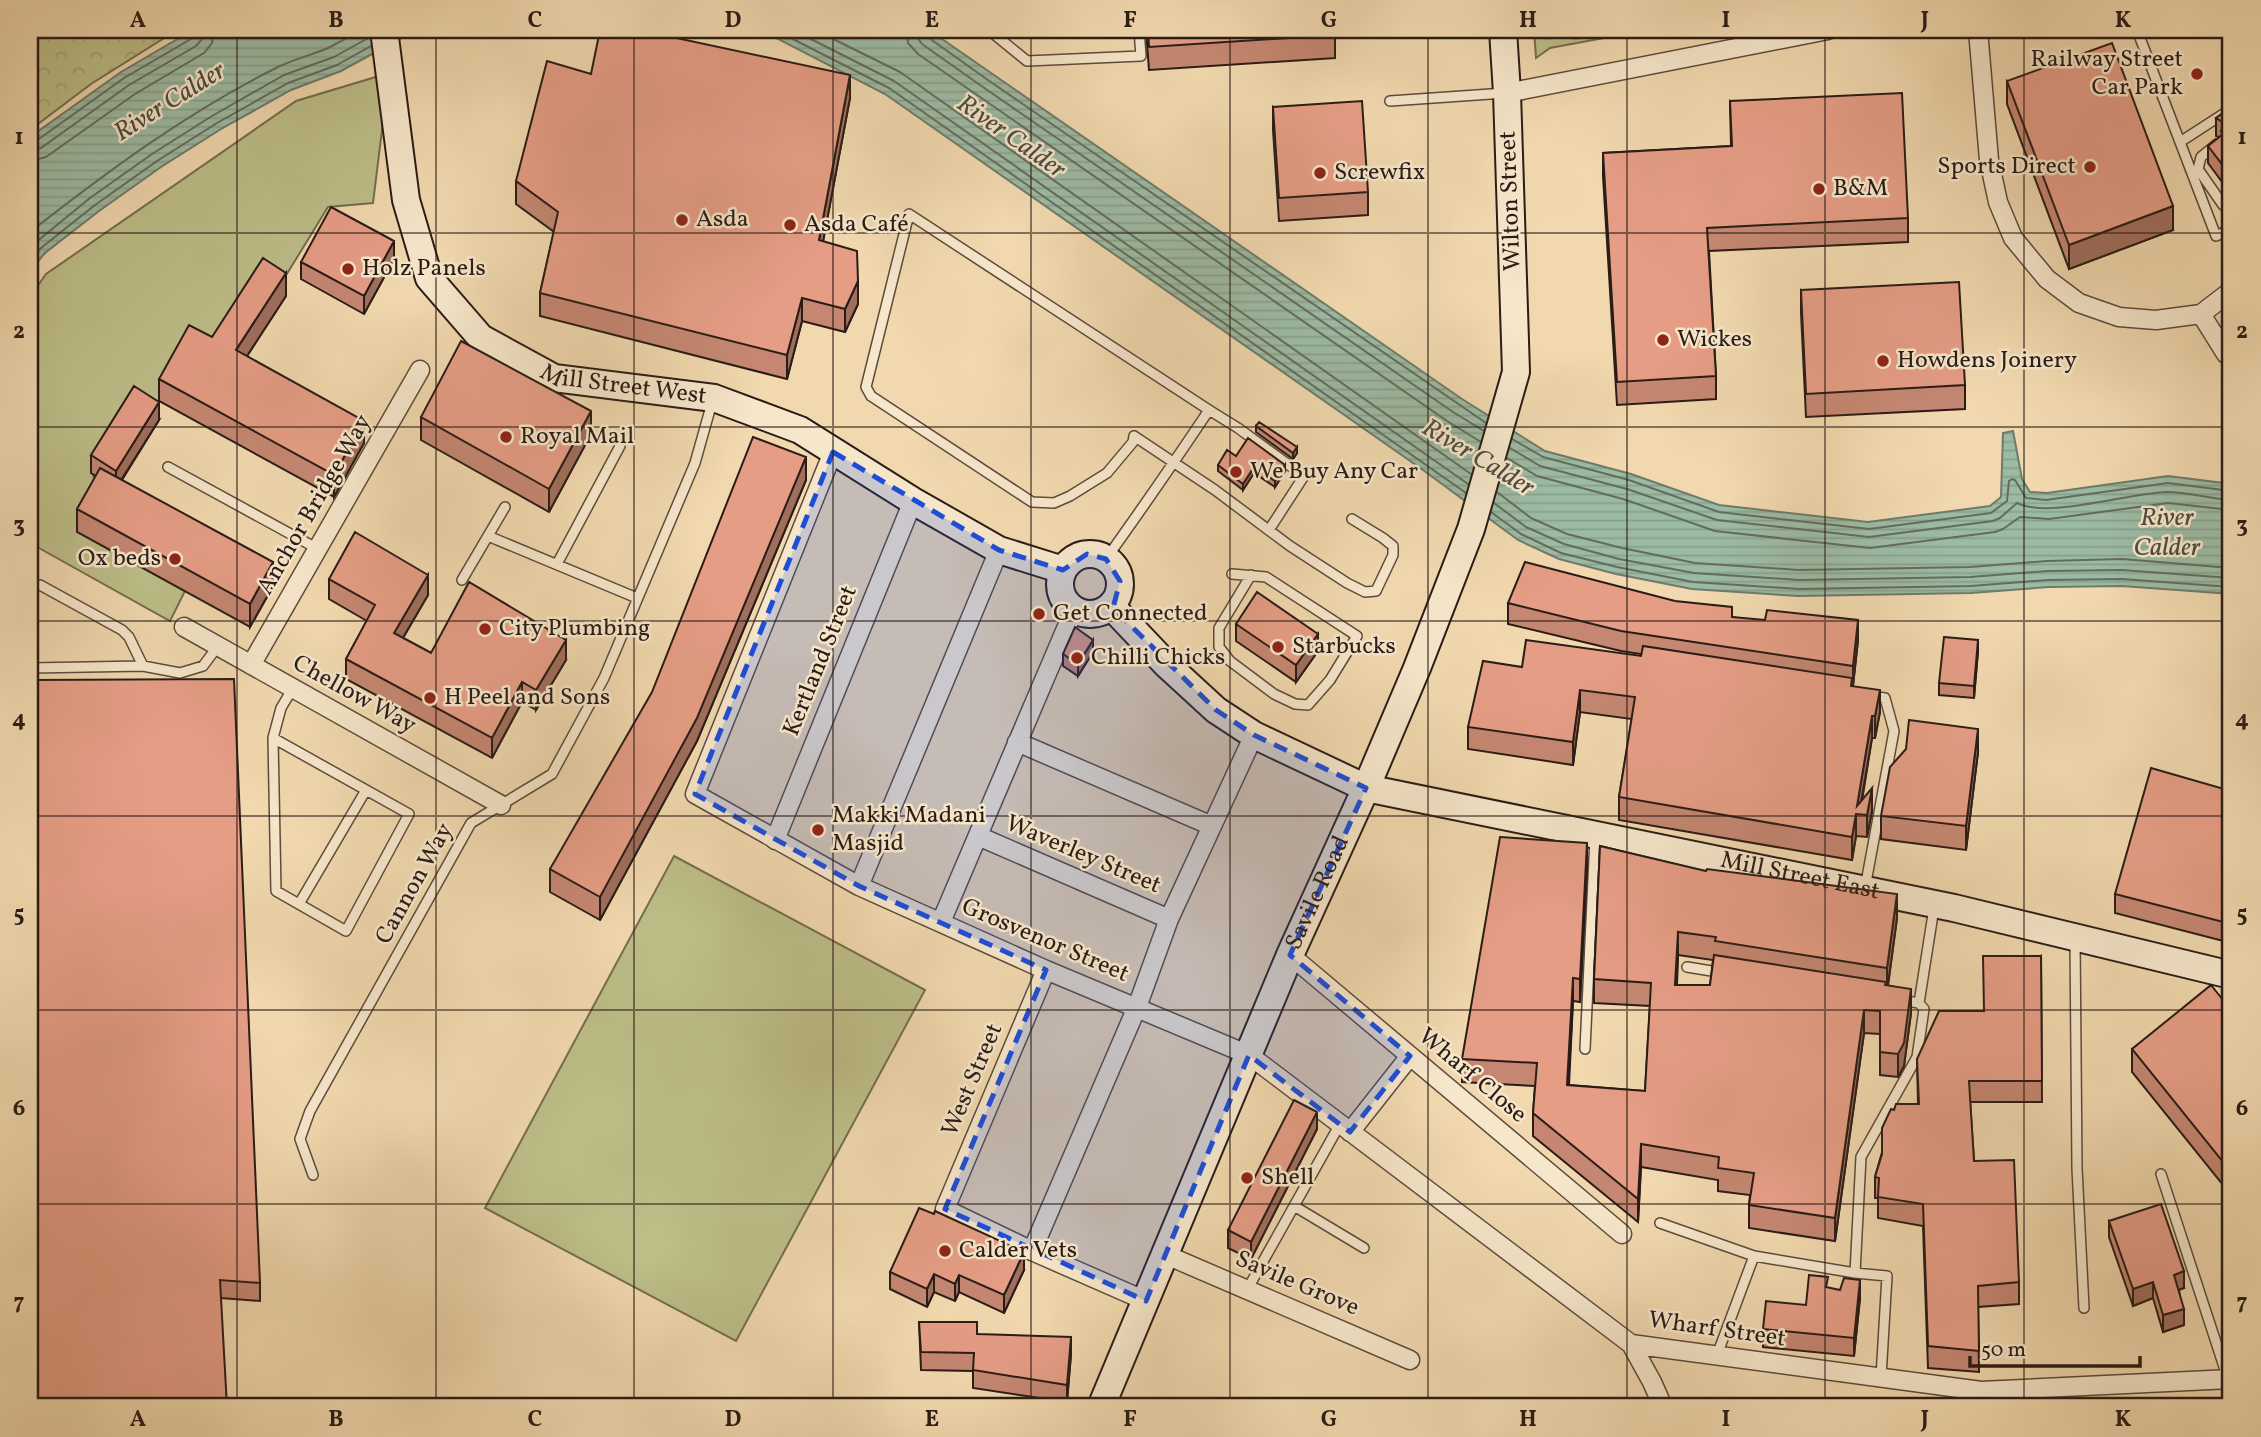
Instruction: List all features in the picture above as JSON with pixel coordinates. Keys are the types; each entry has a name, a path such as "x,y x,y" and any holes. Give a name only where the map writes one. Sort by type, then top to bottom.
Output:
{"street":[{"name":"Mill Street West","path":"384,30 406,200 429,278 481,338 554,378 714,398 800,430 833,453 999,550 1063,570"},
{"name":"Wilton Street","path":"1503,30 1516,372"},
{"path":"1507,93 1824,30"},
{"path":"1978,30 1989,160 1998,202 2013,238 2047,279 2079,303 2119,317 2156,320 2201,314 2231,291"},
{"path":"2201,314 2225,354 2231,355"},
{"name":"Anchor Bridge Way","path":"251,665 420,370"},
{"name":"Savile Road","path":"1101,1407 1290,955 1417,668 1471,529 1516,372"},
{"path":"833,453 695,794 859,886 941,922"},
{"name":"Kertland Street","path":"775,840 913,500"},
{"path":"859,886 999,550"},
{"path":"1087,554 1106,559 1118,572 1120,581 1111,606 1090,614 1074,610 1062,595 1060,578 1063,570 1069,562 1087,554"},
{"path":"1111,606 1167,665 1216,710 1254,736 1366,788"},
{"name":"Grosvenor Street","path":"1074,610 941,922 1046,970 1249,1055"},
{"name":"Chellow Way","path":"184,627 501,805"},
{"path":"1146,1301 1032,1251 1137,1007 1169,919 1254,736"},
{"path":"1017,742 1212,826"},
{"name":"Mill Street East","path":"1366,788 1935,904 2231,975"},
{"name":"Waverley Street","path":"978,836 1169,919"},
{"name":"Wharf Close","path":"1290,955 1622,1234"},
{"name":"West Street","path":"1032,1251 945,1209 1046,970"},
{"name":"Wharf Street","path":"1249,1055 1631,1344 1981,1391 2230,1379"},
{"path":"1345,1128 1410,1056"},
{"name":"Savile Grove","path":"1164,1254 1410,1360"},
{"path":"1631,1344 1653,1382 1663,1407"}],"lane":[{"path":"989,30 1027,61 1141,56 1139,30"},
{"path":"2137,30 2216,236 2231,229"},
{"path":"1390,101 1507,93"},
{"path":"2180,142 2231,109"},
{"path":"2217,144 2201,157 2198,169 2223,205 2231,204"},
{"path":"1269,530 1304,476 1238,428 909,214 866,387 871,396 1032,502 1054,503 1107,473 1133,442 1134,436 1215,490 1269,530 1347,583 1365,592 1376,591 1393,555 1393,546 1352,519"},
{"name":"Cannon Way","path":"313,1175 300,1139 310,1111 471,823 552,774 604,678 695,463 714,398"},
{"path":"1106,559 1209,411"},
{"path":"557,564 620,446"},
{"path":"168,467 318,549"},
{"path":"462,580 505,507"},
{"path":"488,536 637,598"},
{"path":"1232,574 1251,575 1266,577 1357,636 1330,680 1308,705 1295,704 1274,694 1230,661 1219,647 1219,628 1251,575"},
{"path":"30,585 40,585 122,629 143,666"},
{"path":"30,668 143,666 180,673 202,666 218,646"},
{"path":"273,738 409,814 346,931 276,891 273,738 281,708 293,688"},
{"path":"1857,694 1885,698 1894,731 1865,890"},
{"path":"299,904 366,790"},
{"path":"1585,1049 1595,835"},
{"path":"1919,1003 1935,904"},
{"path":"2075,937 2077,1168 2084,1308"},
{"path":"1687,967 1728,974"},
{"path":"1855,1273 1861,1157 1917,1057 1924,1009 1919,1003 1892,999"},
{"path":"1247,1290 1294,1206 1345,1128"},
{"path":"2161,1174 2230,1379"},
{"path":"1294,1206 1364,1248"},
{"path":"1660,1223 1754,1256 1887,1276 1881,1377"},
{"path":"1717,1355 1754,1256"}],"highlighted area":[{"path":"833,452 999,550 1063,570 1087,554 1106,559 1120,581 1113,608 1216,710 1254,735 1366,788 1290,955 1410,1056 1350,1132 1249,1055 1146,1301 945,1209 1046,970 859,886 695,794"}],"green space":[{"path":"30,30 177,30 91,84 30,130"},
{"path":"1534,30 1647,30 1550,48 1536,58"},
{"path":"389,73 373,203 328,207 285,277 218,350 189,347 159,401 134,404 92,473 100,491 78,532 185,591 170,621 30,543 30,297 46,274 296,101"},
{"path":"674,856 925,990 736,1341 485,1208"}],"water":[{"name":"River Calder","path":"193,30 416,30 341,71 291,90 221,129 99,211 45,253 30,271 30,137 121,72"},
{"name":"River Calder","path":"761,30 929,30 1462,399 1545,451 1631,474 1719,505 1868,522 1990,506 2001,497 2003,433 2013,431 2022,479 2030,492 2047,493 2168,476 2231,484 2231,594 2122,586 2049,587 1971,593 1798,596 1692,589 1559,559 1518,540 1423,470 885,94"}],"building":[{"name":"Asda","path":"600,30 639,30 850,75 819,240 857,251 858,281 845,309 802,298 787,355 540,293 558,212 516,181 547,61 591,74"},
{"path":"1148,30 1335,30 1335,35 1149,47"},
{"name":"Sports Direct","path":"2112,43 2173,206 2069,245 2007,81"},
{"path":"1902,93 1908,218 1707,228 1716,376 1617,382 1603,153 1732,146 1730,101"},
{"name":"Screwfix","path":"1362,101 1368,192 1279,198 1273,107"},
{"path":"2227,110 2231,115 2231,176 2208,146 2223,134 2221,131 2224,123 2216,118"},
{"name":"Holz Panels","path":"331,207 394,241 364,296 301,262"},
{"path":"263,258 286,273 236,350 364,421 334,475 159,379 189,325 212,337"},
{"name":"Howdens Joinery","path":"1959,282 1965,385 1806,394 1801,290"},
{"name":"Royal Mail","path":"461,341 591,411 549,489 421,417"},
{"path":"134,386 159,402 116,471 91,455"},
{"path":"1259,422 1297,447 1293,453 1256,426"},
{"path":"753,437 806,457 697,718 600,897 550,869 652,692"},
{"path":"1248,438 1285,465 1275,481 1254,467 1243,484 1218,465 1227,450 1236,456"},
{"path":"100,468 273,562 250,604 77,509"},
{"path":"355,532 428,575 394,633 431,653 469,582 566,640 536,690 522,682 492,738 346,659 375,605 329,579"},
{"path":"1525,562 1675,601 1732,607 1732,617 1765,620 1767,610 1858,620 1853,666 1621,631 1508,603"},
{"path":"1257,592 1318,634 1296,665 1236,624"},
{"path":"1075,627 1093,640 1078,664 1063,654"},
{"path":"1944,637 1978,640 1974,686 1939,683"},
{"path":"1526,640 1641,656 1643,646 1852,678 1851,686 1880,690 1875,716 1872,716 1857,806 1872,788 1867,815 1856,814 1852,837 1619,797 1635,697 1580,690 1573,742 1468,727 1483,661 1522,667"},
{"path":"234,679 260,1283 220,1280 227,1407 30,1407 30,680"},
{"path":"1909,720 1978,729 1966,826 1881,816 1890,767 1906,749"},
{"path":"2151,768 2231,791 2231,924 2115,894"},
{"path":"1500,837 1587,843 1580,979 1573,978 1567,1085 1645,1091 1651,983 1594,979 1600,846 1706,871 1707,869 1897,894 1887,968 1715,941 1716,937 1678,932 1675,985 1710,985 1714,955 1886,982 1885,985 1911,989 1904,1043 1898,1054 1880,1052 1880,1011 1864,1010 1835,1218 1749,1205 1754,1173 1718,1168 1719,1157 1641,1144 1638,1199 1533,1113 1537,1063 1462,1059"},
{"path":"1983,956 2041,956 2042,1081 1969,1081 1974,1161 2014,1160 2019,1282 1978,1286 1979,1351 1928,1346 1923,1204 1878,1197 1879,1178 1875,1177 1882,1154 1882,1128 1891,1109 1894,1110 1896,1104 1919,1104 1917,1059 1939,1011 1984,1011"},
{"path":"2211,985 2231,1010 2231,1172 2132,1049"},
{"path":"1294,1100 1317,1112 1251,1242 1228,1230"},
{"path":"2161,1204 2184,1271 2174,1275 2184,1309 2163,1315 2153,1282 2133,1289 2109,1221"},
{"name":"Calder Vets","path":"919,1208 934,1214 935,1211 1024,1252 1004,1295 959,1275 955,1284 934,1274 927,1289 890,1272"},
{"path":"1809,1275 1828,1277 1826,1287 1840,1290 1844,1278 1860,1280 1854,1338 1763,1329 1766,1301 1806,1305"},
{"path":"919,1322 977,1322 977,1334 1071,1337 1067,1385 973,1370 974,1353 921,1352"}],"place":[{"name":"Railway Street Car Park","path":"2197,74"},
{"name":"Sports Direct","path":"2090,167"},
{"name":"Screwfix","path":"1320,173"},
{"name":"B&M","path":"1819,189"},
{"name":"Asda","path":"682,220"},
{"name":"Asda Café","path":"790,225"},
{"name":"Holz Panels","path":"348,269"},
{"name":"Wickes","path":"1663,340"},
{"name":"Howdens Joinery","path":"1883,361"},
{"name":"Royal Mail","path":"506,437"},
{"name":"We Buy Any Car","path":"1236,472"},
{"name":"Ox beds","path":"175,559"},
{"name":"Get Connected","path":"1039,614"},
{"name":"City Plumbing","path":"485,629"},
{"name":"Starbucks","path":"1278,647"},
{"name":"Chilli Chicks","path":"1077,658"},
{"name":"H Peel and Sons","path":"430,698"},
{"name":"Makki Madani Masjid","path":"818,830"},
{"name":"Shell","path":"1247,1178"},
{"name":"Calder Vets","path":"945,1251"}]}
